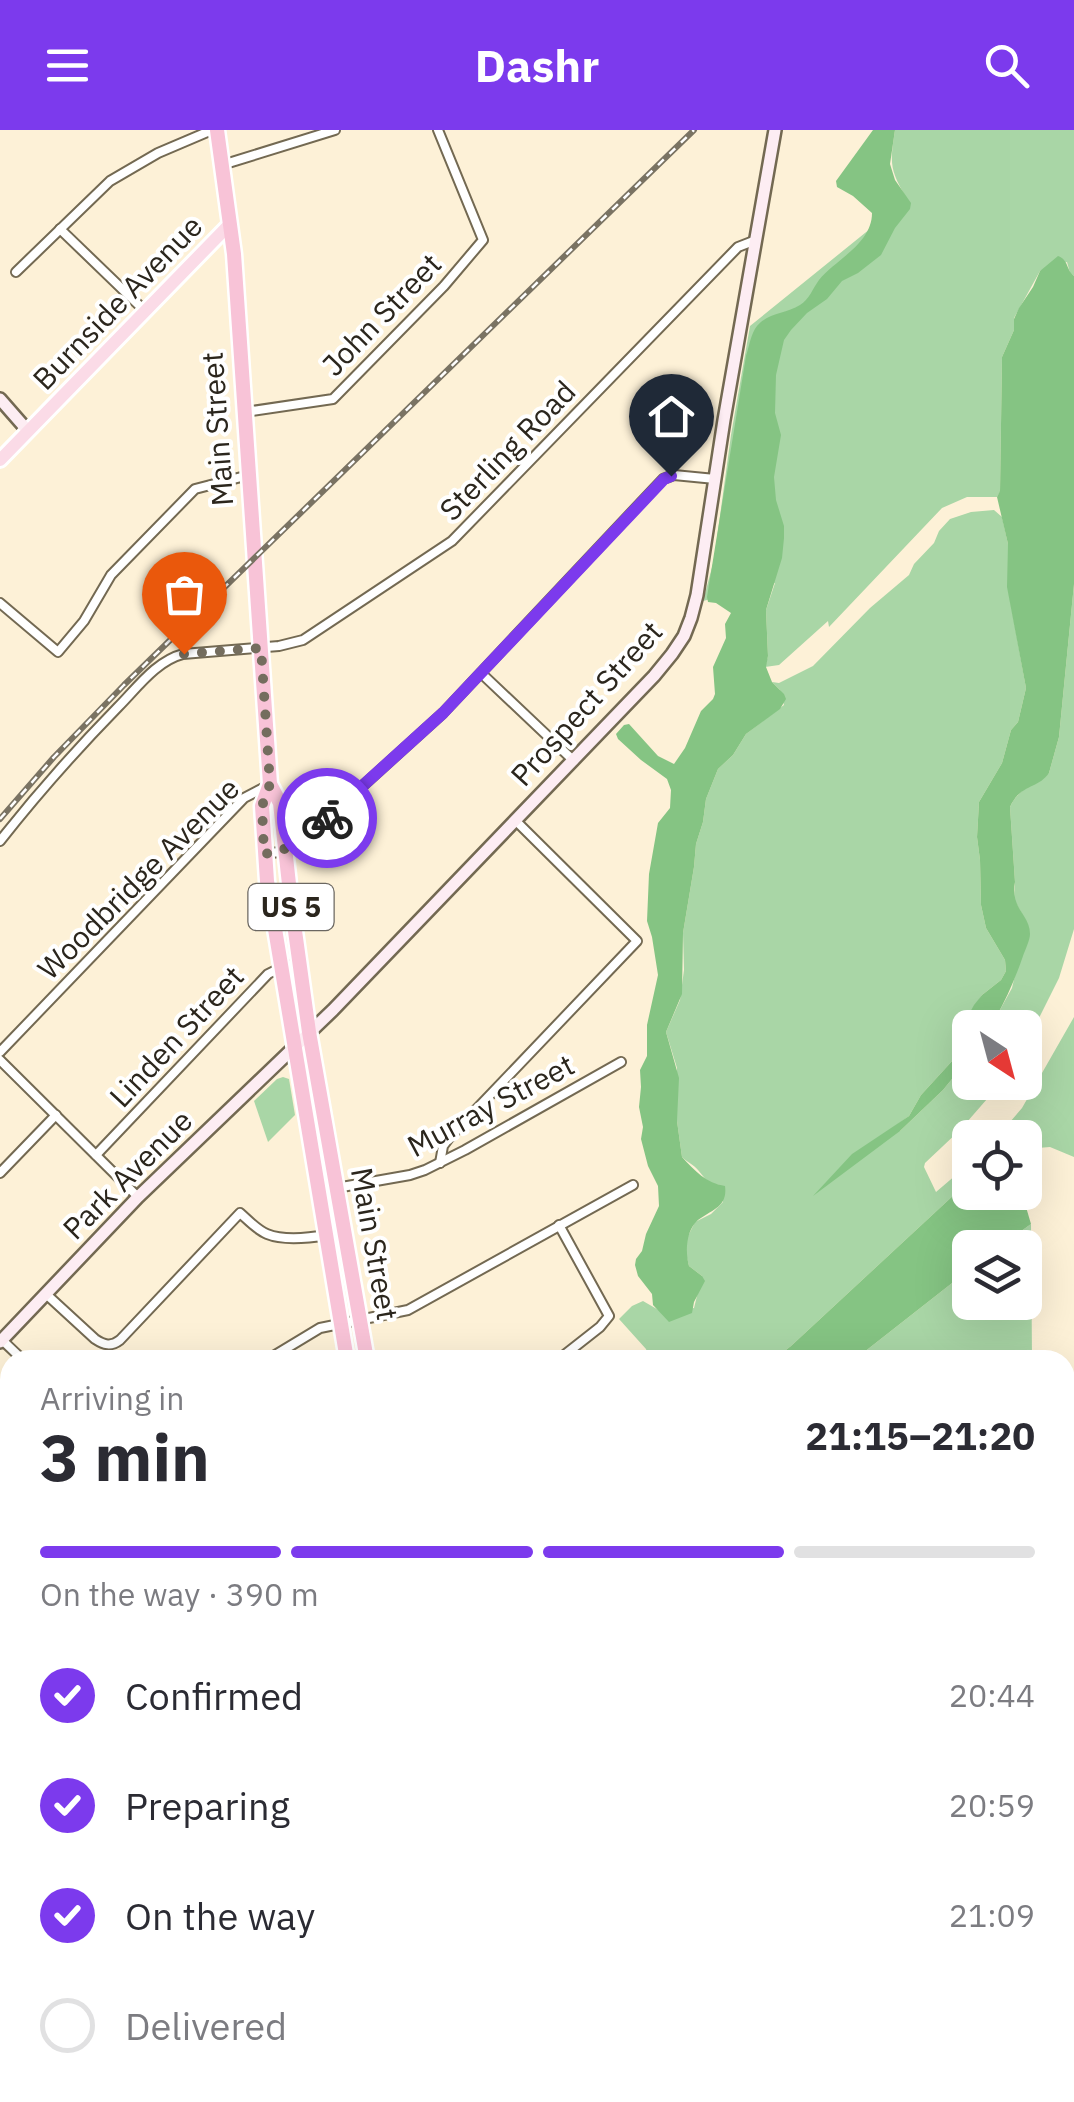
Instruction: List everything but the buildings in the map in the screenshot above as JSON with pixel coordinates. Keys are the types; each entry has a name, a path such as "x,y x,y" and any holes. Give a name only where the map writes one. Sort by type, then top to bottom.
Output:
{"highway":[{"name":"Main Street","path":"215,130 230,224 261,648 270,784 262,806 264,854 346,1350"},
{"name":"Main Street","path":"270,784 280,803 309,1032 365,1350"}],"main road":[{"name":"Prospect Street","path":"295,1046 574,761 654,676 684,636 694,608 775,130"},
{"name":"Burnside Avenue","path":"0,460 230,224"},
{"path":"0,399 28,431"},
{"name":"Park Avenue","path":"1,1341 138,1197 295,1046"}],"street":[{"path":"16,272 110,181 158,153 215,130"},
{"path":"222,165 335,130"},
{"name":"John Street","path":"244,412 333,399 444,286 483,240 438,130"},
{"path":"60,229 144,311"},
{"name":"Sterling Road","path":"0,841 80,747 170,658 284,646 309,636 452,540 738,248 756,240"},
{"path":"264,854 285,850 302,840 443,713 665,478 674,475 715,479"},
{"path":"0,603 58,652 84,621 111,575 195,489 249,476"},
{"path":"481,673 574,761"},
{"name":"Woodbridge Avenue","path":"0,1052 244,798 270,784"},
{"path":"440,1163 442,1146 449,1138 638,941 516,821"},
{"name":"Linden Street","path":"96,1155 266,976 299,964"},
{"path":"0,1060 138,1197"},
{"name":"Murray Street","path":"319,1191 410,1175 440,1163 621,1062"},
{"path":"0,1173 56,1115"},
{"path":"284,1350 313,1331 408,1310 632,1185"},
{"path":"46,1294 95,1339 112,1345 240,1213 270,1235 326,1235"},
{"path":"559,1225 608,1316 606,1322 571,1350"}],"green space":[{"path":"873,130 895,130 890,164 895,180 911,203 910,209 881,255 842,281 791,330 784,340 776,375 775,413 781,435 774,477 784,538 766,610 766,667 786,699 780,709 746,734 718,769 706,799 696,844 683,933 682,994 666,1032 679,1078 677,1121 682,1157 706,1179 725,1186 725,1193 721,1203 694,1224 689,1235 689,1266 705,1281 692,1313 669,1322 653,1305 652,1294 635,1265 659,1206 658,1186 641,1139 640,1070 647,1056 647,1025 658,975 647,921 649,874 658,823 670,808 671,790 667,779 616,734 629,724 658,756 674,764 701,711 713,699 713,667 726,638 725,624 731,613 708,602 707,597 750,340 762,321 803,303 826,272 866,234 872,213 837,187 836,181"},
{"path":"895,130 1074,130 1074,276 1067,262 1040,271 1014,318 1014,330 1002,357 997,497 967,497 942,508 829,627 828,621 779,665 765,667 766,610 775,583 703,601 714,560 750,326 907,199 892,166"},
{"path":"1058,256 1074,276 1074,584 1059,737 1049,773 1019,794 1010,807 1015,899 1029,927 1029,939 999,1010 971,1010 1006,971 1005,960 986,928 981,905 977,837 979,802 1002,763 1026,688 1007,587 1008,544 997,497 1002,357 1014,330 1014,319 1040,271"},
{"path":"994,510 1002,517 1008,544 1008,588 1026,688 1002,763 979,802 981,905 986,928 1005,960 1006,971 972,1010 952,1010 952,1061 921,1095 909,1116 891,1129 900,1131 952,1079 952,1100 986,1100 969,1120 952,1120 952,1138 925,1163 936,1192 952,1178 952,1197 786,1350 646,1350 619,1319 643,1301 662,1312 694,1308 702,1276 689,1266 687,1238 695,1222 723,1202 720,1185 712,1184 682,1157 677,1068 666,1032 680,1000 683,933 706,799 718,769 746,734 784,705 780,690 772,682 779,683 813,666 909,575 950,519"},
{"path":"1074,584 1074,929 1059,978 1042,1012 1000,1010 1012,988 1027,923 1014,899 1010,807 1022,791 1049,773 1059,737"},
{"path":"1074,1017 1074,1157 1042,1148 1042,1120 1012,1120 1027,1100 1042,1100 1042,1073"},
{"path":"952,1061 952,1079 943,1090 900,1131 813,1196 852,1154 909,1116 921,1095"},
{"path":"283,1077 289,1079 295,1115 268,1142 254,1101"},
{"path":"952,1197 952,1210 1027,1210 1031,1224 1023,1230 952,1230 952,1283 867,1350 786,1350"},
{"path":"952,1283 952,1320 1032,1320 1032,1350 867,1350"}],"railway":[{"path":"0,819 124,685 694,130"}],"way so far":[{"path":"184,654 261,648 270,784 262,806 264,854 290,848 327,818"}],"route":[{"path":"327,818 443,713 671,476"}]}
